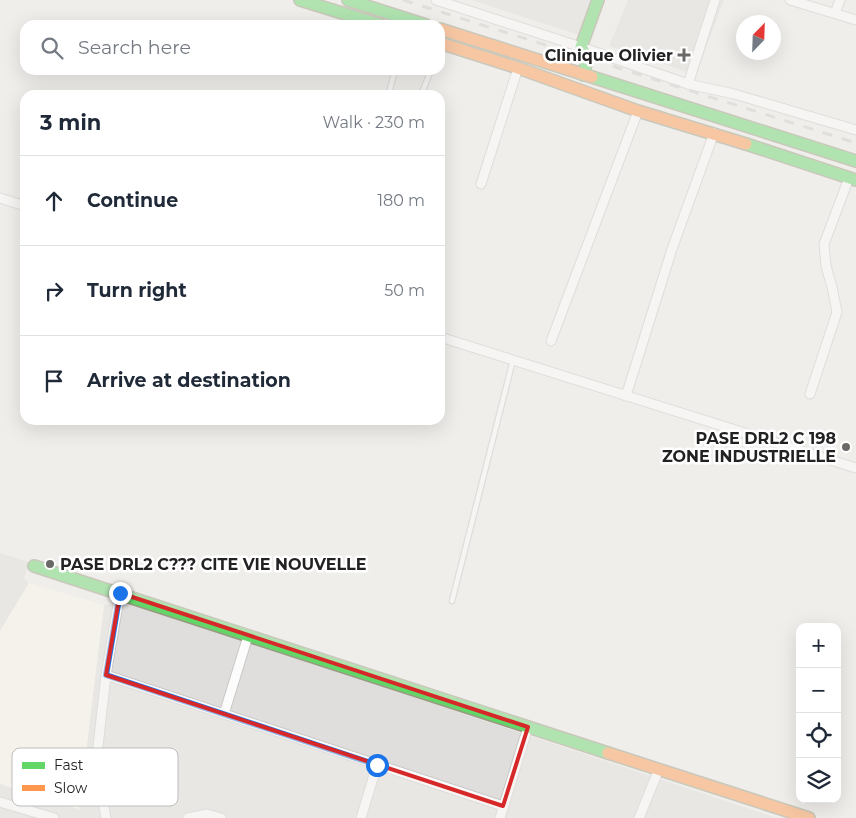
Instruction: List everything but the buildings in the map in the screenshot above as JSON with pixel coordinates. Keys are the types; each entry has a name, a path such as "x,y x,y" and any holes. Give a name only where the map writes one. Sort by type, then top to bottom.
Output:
{"main road":[{"path":"300,0 365,20"},
{"path":"348,0 410,20"},
{"path":"583,75 588,58 581,47 598,0"},
{"path":"445,31 856,161"},
{"path":"445,46 518,68 638,111 714,133 852,179"},
{"path":"34,566 659,769 794,816 809,818"}],"street":[{"path":"436,0 688,84 734,94 856,130"},
{"path":"688,84 715,0"},
{"path":"790,0 856,20"},
{"path":"836,13 840,0"},
{"path":"481,184 518,68"},
{"path":"551,341 638,111"},
{"path":"626,396 672,249 714,133"},
{"path":"810,394 837,312 826,266 824,244 852,179"},
{"path":"0,198 20,204"},
{"path":"445,339 856,468"},
{"path":"98,748 106,675 120,593"},
{"path":"224,714 248,636"},
{"path":"106,675 503,806"},
{"path":"500,818 528,726"},
{"path":"361,818 377,765"},
{"path":"639,818 659,769"},
{"path":"0,802 12,806"},
{"path":"14,806 54,818"},
{"path":"188,818 207,816 220,818"}],"lane":[{"path":"390,90 394,75"},
{"path":"424,90 429,75"},
{"path":"452,602 513,360"}],"highlighted area":[{"path":"120,593 528,727 503,806 106,675"}],"shaded area":[{"path":"471,0 594,0 579,35"},
{"path":"628,0 724,0 696,75 609,46"},
{"path":"0,553 29,562 24,579 29,583 0,631"},
{"path":"29,583 104,605 86,748 12,748 12,788 0,784 0,695 2,693 0,691 0,631"},
{"path":"131,603 777,818 0,818 0,784 12,788 12,806 70,806 79,809 79,806 178,806 178,748 86,748 104,605"}],"railway":[{"path":"403,0 856,143"}],"traffic: fast":[{"path":"300,0 365,20"},
{"path":"348,0 410,20"},
{"path":"583,75 588,58 581,47 598,0"},
{"path":"592,77 856,161"},
{"path":"746,144 856,180"},
{"path":"34,566 608,753"}],"traffic: slow":[{"path":"445,31 592,77"},
{"path":"445,45 518,68 638,111 746,144"},
{"path":"608,753 809,818"}],"place":[{"name":"Clinique Olivier","path":"684,55"},
{"name":"PASE DRL2 C 198 ZONE INDUSTRIELLE","path":"846,447"},
{"name":"PASE DRL2 C??? CITE VIE NOUVELLE","path":"50,564"}],"route":[{"path":"120,593 106,675 377,765"}]}
